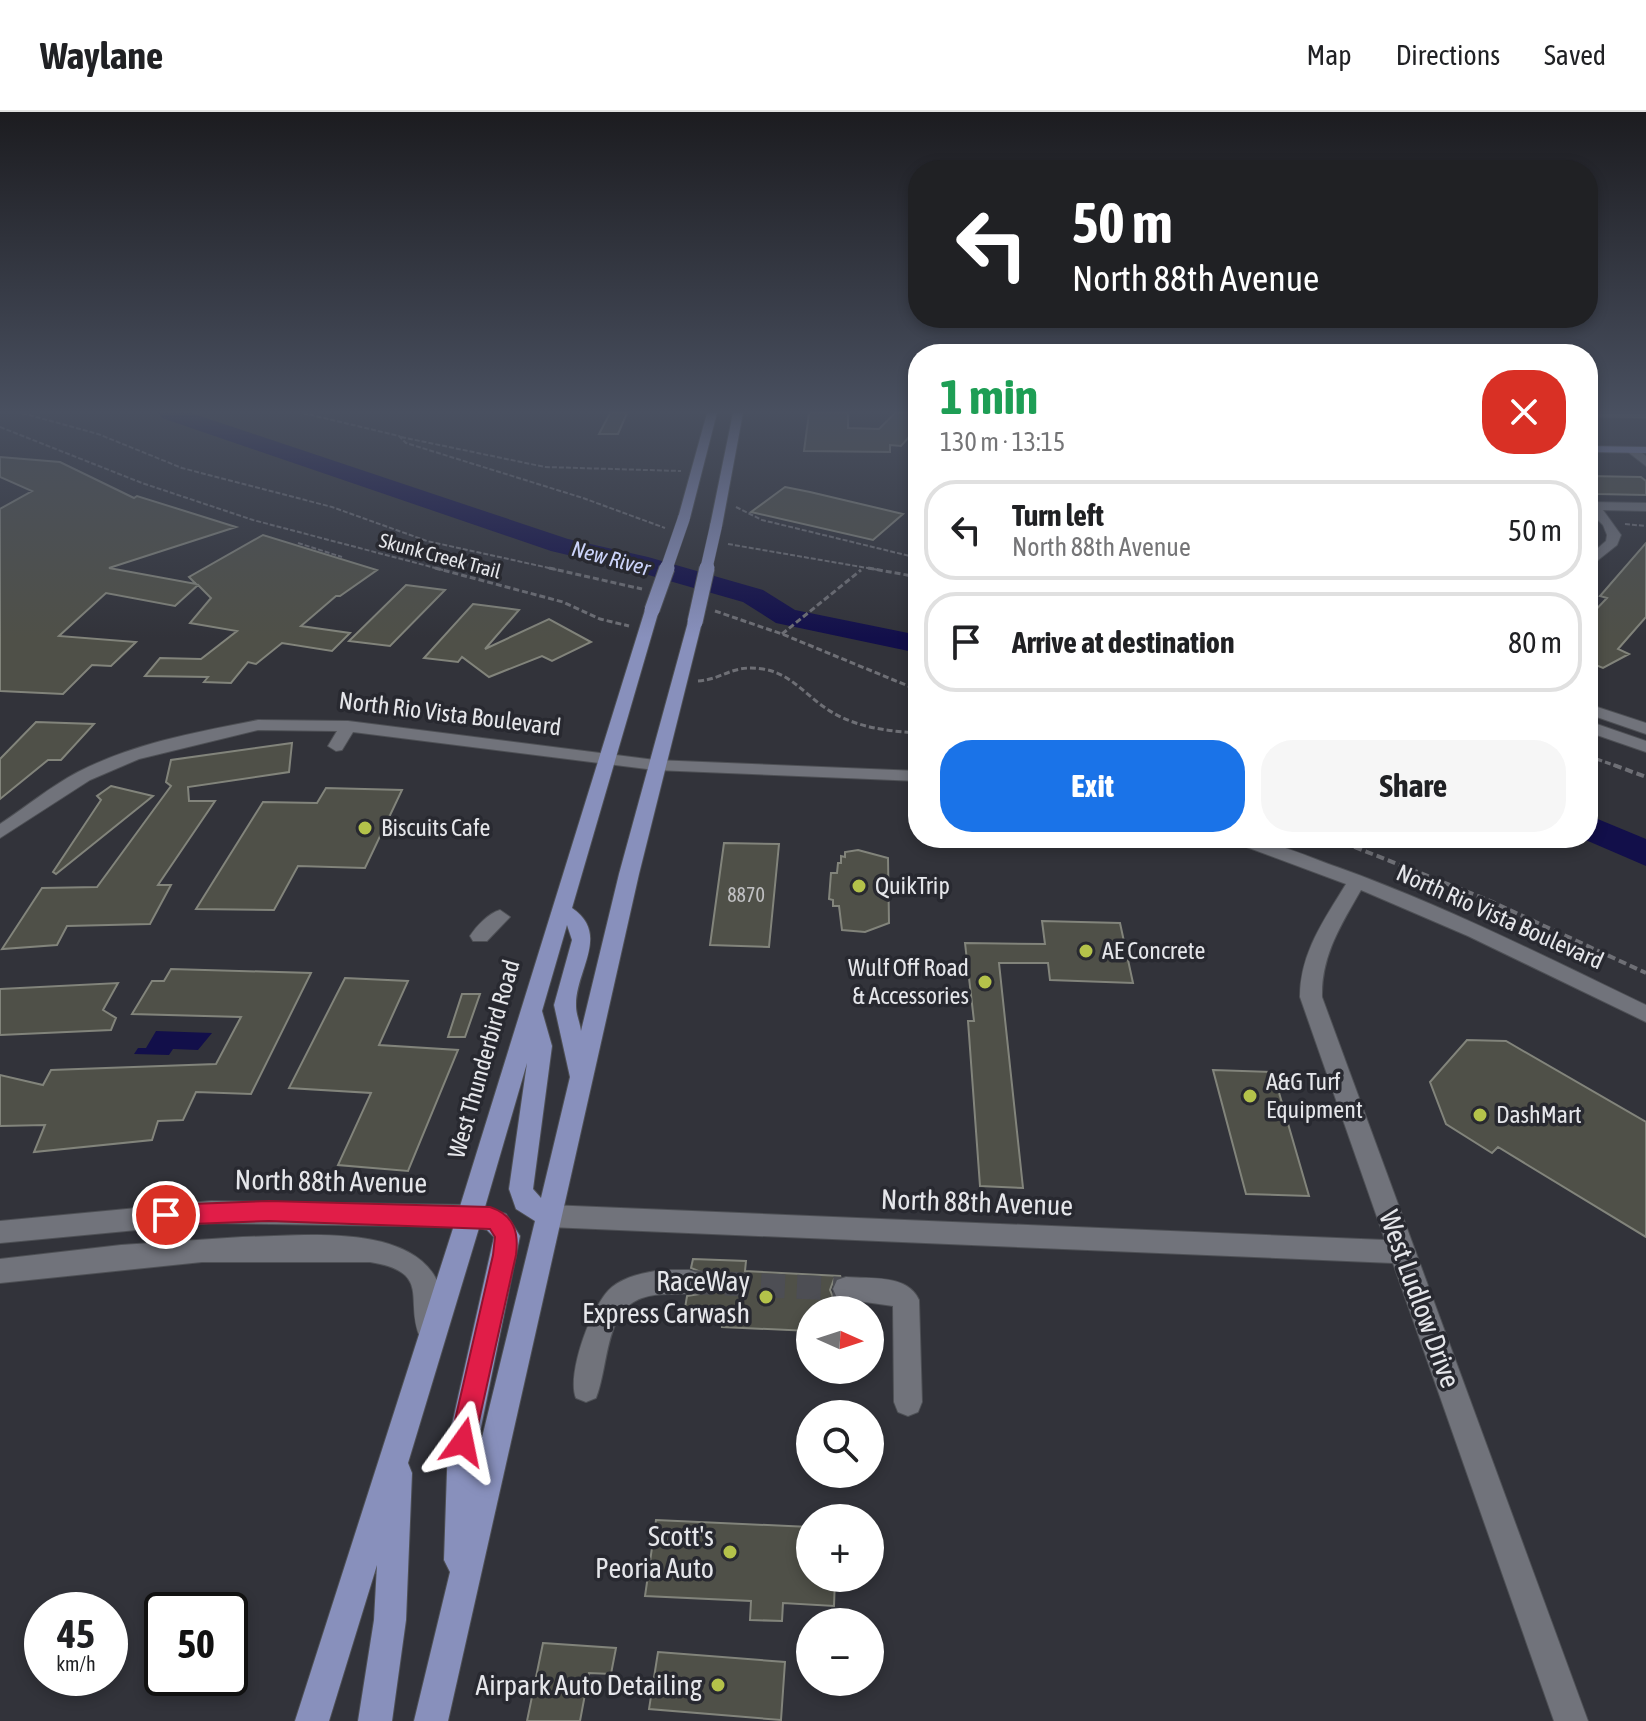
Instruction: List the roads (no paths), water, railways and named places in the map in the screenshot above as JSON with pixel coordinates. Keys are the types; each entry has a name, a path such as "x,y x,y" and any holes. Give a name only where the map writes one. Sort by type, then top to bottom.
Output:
{"main road":[{"name":"West Thunderbird Road","path":"312,1721 470,1216 652,610 693,488"},
{"path":"431,1721 655,765 695,622 724,488"},
{"path":"560,910 572,916 581,930 582,940 565,1005 581,1078"},
{"path":"531,1007 541,1046 521,1189 525,1201 549,1216"},
{"path":"459,1606 463,1442 507,1236 498,1221 490,1217 470,1216"},
{"path":"375,1721 390,1620 398,1445"}],"street":[{"path":"1598,506 1646,507"},
{"path":"1598,513 1609,524 1614,535 1612,542 1598,555"},
{"path":"1598,712 1646,729"},
{"name":"North Rio Vista Boulevard","path":"0,832 70,784 133,755 189,739 258,725 348,726 655,765 908,776"},
{"path":"336,746 348,726"},
{"path":"1598,730 1646,747"},
{"name":"North Rio Vista Boulevard","path":"1267,848 1357,881 1475,931 1646,1014"},
{"name":"West Ludlow Drive","path":"1357,881 1316,952 1310,984 1311,997 1571,1721"},
{"path":"480,936 500,917"},
{"name":"North 88th Avenue","path":"0,1232 211,1212 470,1216"},
{"name":"North 88th Avenue","path":"549,1216 1403,1252"},
{"path":"0,1271 198,1250 291,1248 377,1252 401,1258 415,1267 423,1280 429,1297 430,1343"},
{"path":"586,1388 600,1327 616,1299 634,1285 659,1280 689,1282"},
{"path":"846,1289 895,1293 906,1300 908,1402"}],"waterway":[{"name":"New River","path":"392,488 560,545 638,563 753,596 786,617 908,642"},
{"name":"New River","path":"1598,832 1646,854"}],"tunnel":[{"path":"689,1282 846,1289"}],"place":[{"name":"Biscuits Cafe","path":"365,828"},
{"name":"QuikTrip","path":"859,886"},
{"name":"AE Concrete","path":"1086,951"},
{"name":"Wulf Off Road & Accessories","path":"985,982"},
{"name":"A&G Turf Equipment","path":"1250,1096"},
{"name":"DashMart","path":"1480,1115"},
{"name":"RaceWay Express Carwash","path":"766,1297"},
{"name":"Scott's Peoria Auto","path":"730,1552"},
{"name":"Airpark Auto Detailing","path":"718,1685"}]}
